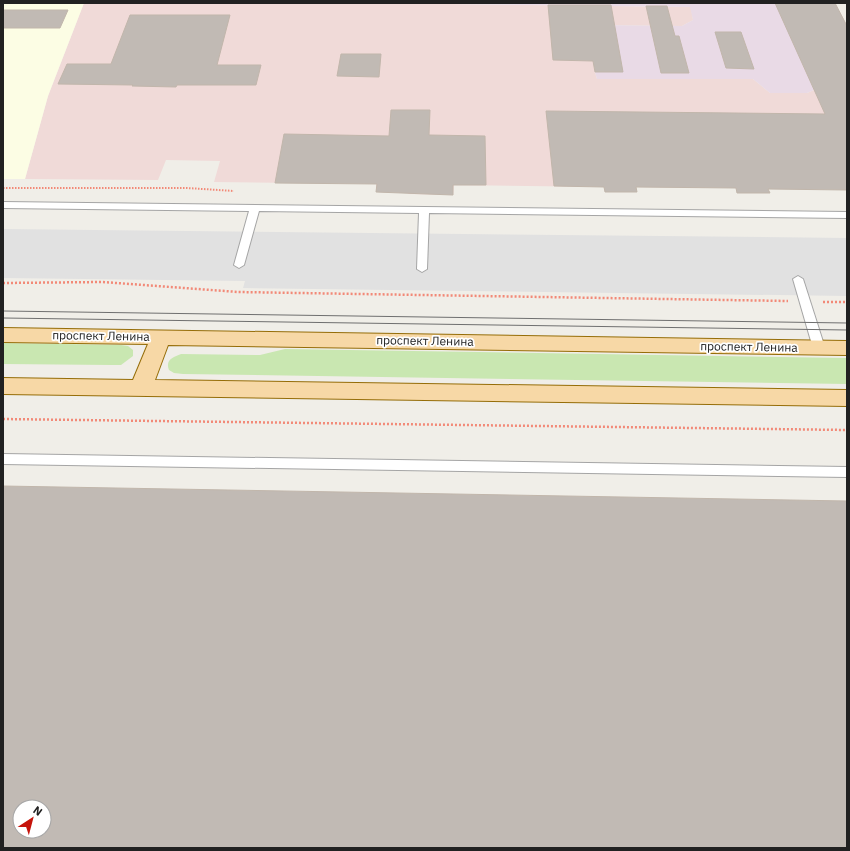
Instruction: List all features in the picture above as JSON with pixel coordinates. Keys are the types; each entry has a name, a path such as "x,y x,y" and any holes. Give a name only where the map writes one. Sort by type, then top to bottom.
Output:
{"main road":[{"name":"проспект Ленина","path":"3,335 847,348"},
{"path":"141,388 161,337"},
{"path":"3,386 847,398"}],"lane":[{"path":"3,205 847,215"},
{"path":"239,265 255,208"},
{"path":"422,270 424,210"},
{"path":"798,279 819,348"},
{"path":"3,459 847,472"}],"path":[{"path":"3,188 22,186 186,188 238,191"},
{"path":"3,283 103,282 238,292 847,302"},
{"path":"3,419 847,430"}],"shaded area":[{"path":"3,3 84,3 48,96 25,179 3,179"},
{"path":"84,3 372,3 691,7 693,20 682,26 589,25 589,35 597,79 753,79 770,93 807,93 814,90 847,90 768,189 770,193 737,193 736,188 636,187 637,192 605,192 604,187 454,185 453,195 408,194 376,192 376,184 214,182 220,161 166,160 158,180 25,179 48,96"},
{"path":"372,3 835,3 847,26 847,90 814,90 807,93 770,93 753,79 597,79 589,35 589,25 682,26 693,20 690,7"},
{"path":"3,229 847,238 847,296 243,288 245,281 3,278"}],"green space":[{"path":"3,343 121,345 128,346 133,350 133,356 121,365 3,364"},
{"path":"285,349 847,358 847,384 183,374 174,373 169,370 168,367 170,359 181,354 260,355"}],"building":[{"path":"775,3 835,3 847,26 847,190 768,189 770,193 737,193 736,188 636,187 637,192 605,192 604,187 554,186 546,111 825,114"},
{"path":"548,5 611,5 623,72 595,72 593,61 553,60"},
{"path":"646,6 667,6 675,36 679,36 689,73 661,73"},
{"path":"3,10 68,10 60,28 3,28"},
{"path":"130,15 230,15 217,65 261,65 256,85 177,85 176,87 58,84 67,64 111,64"},
{"path":"715,32 741,32 754,69 726,68"},
{"path":"341,54 381,54 379,77 337,76"},
{"path":"391,110 430,110 429,135 485,136 486,185 453,185 453,195 376,192 377,184 275,183 284,134 389,136"},
{"path":"3,486 847,501 847,848 3,848"}],"tram line":[{"path":"3,311 847,323"},
{"path":"3,318 847,330"}]}
